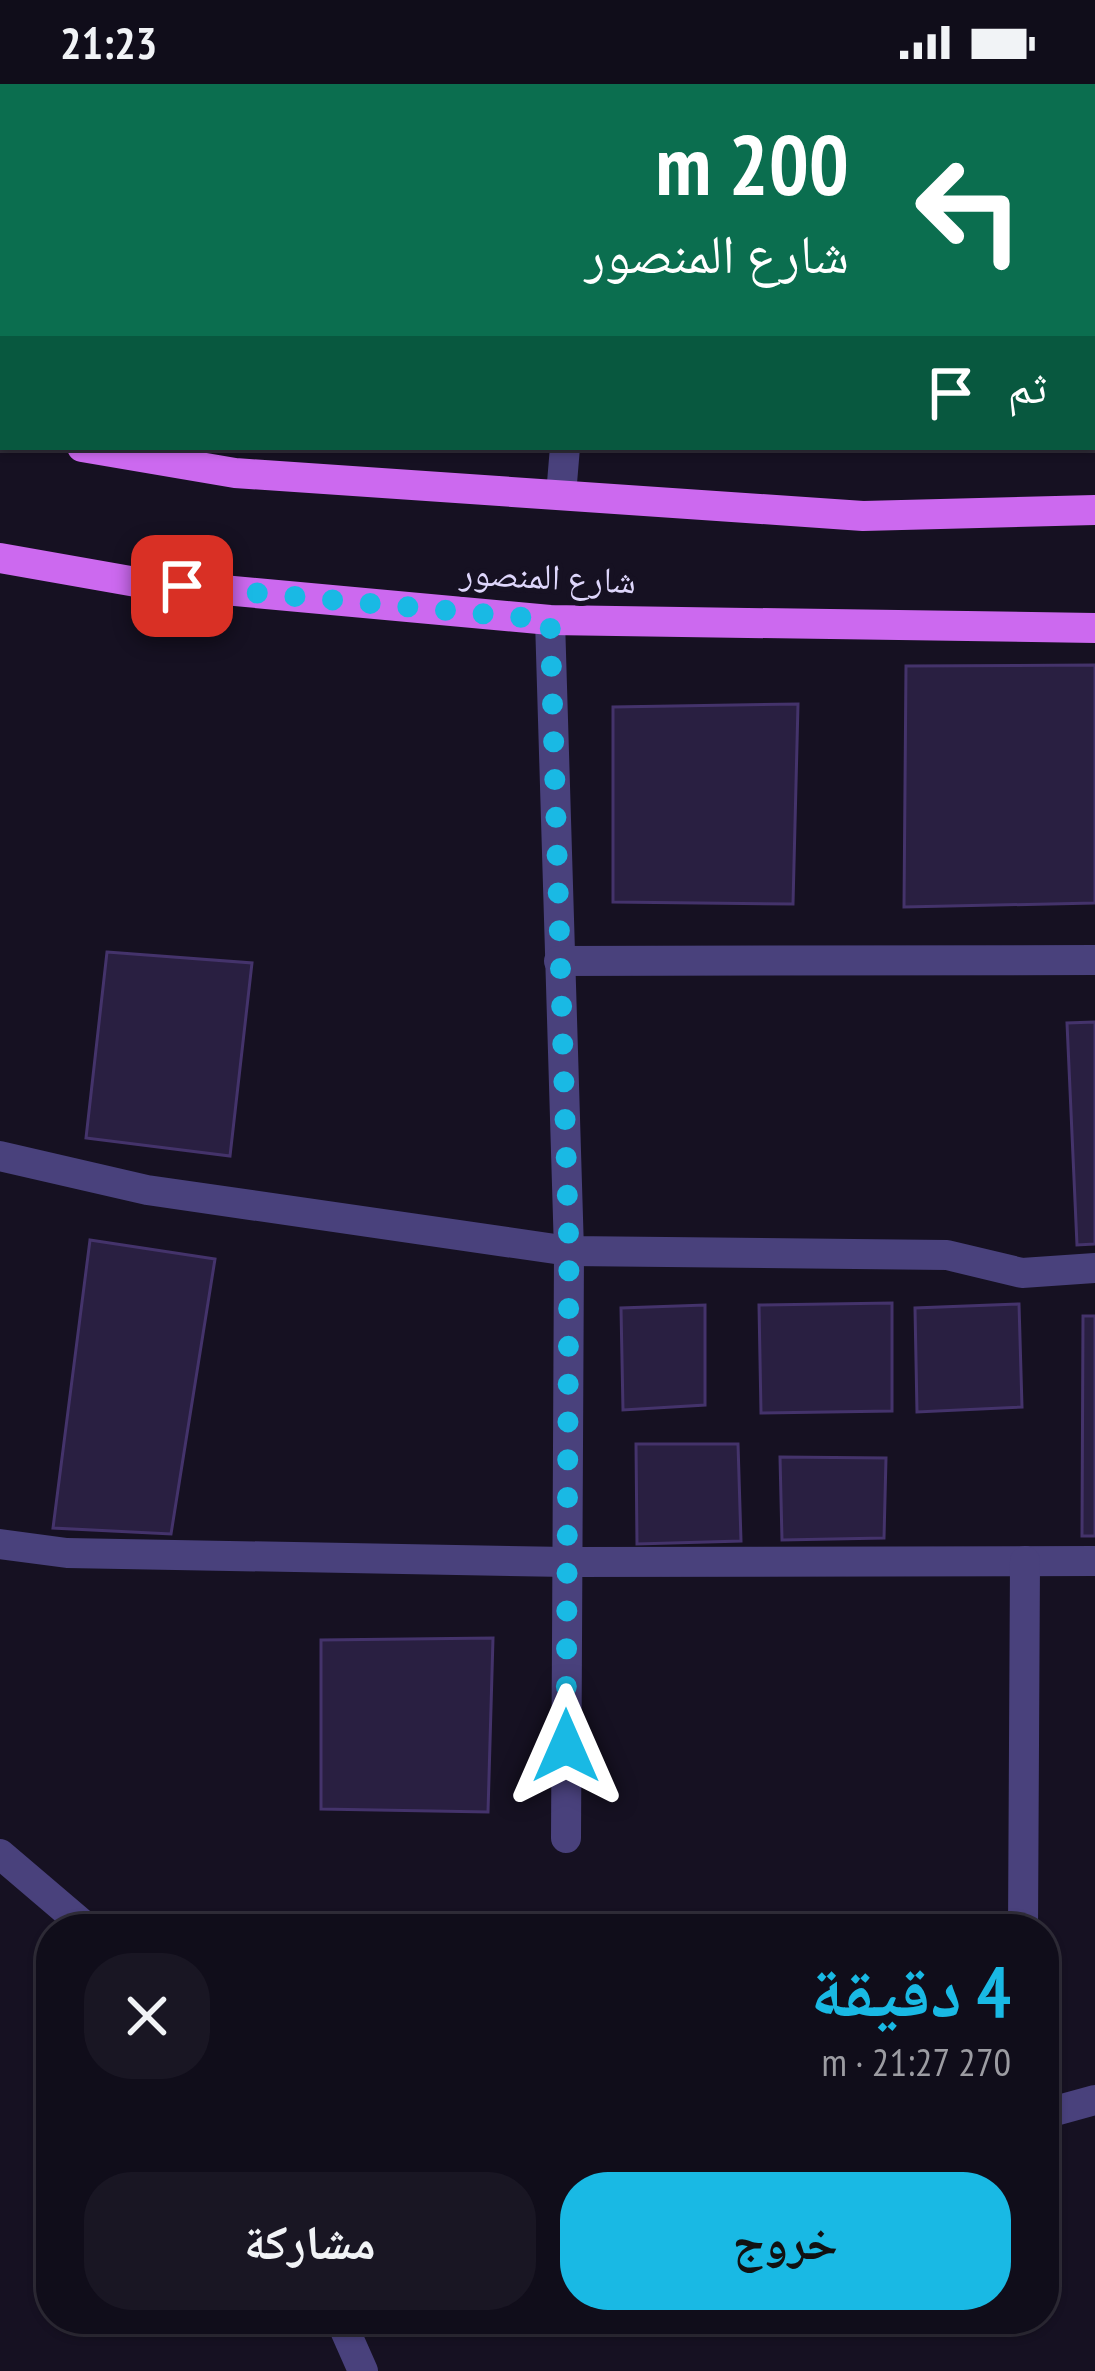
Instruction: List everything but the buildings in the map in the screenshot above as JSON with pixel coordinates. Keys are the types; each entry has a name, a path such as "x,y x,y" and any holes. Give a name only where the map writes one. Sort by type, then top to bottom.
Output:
{"main road":[{"path":"100,450 235,472 863,516 1095,510"},
{"name":"شارع المنصور","path":"0,557 136,582 550,620 1095,628"}],"street":[{"path":"561,495 566,450"},
{"path":"550,620 569,1251 566,1838"},
{"path":"559,961 1095,960"},
{"path":"0,1156 146,1190 569,1251 947,1255 1022,1273 1095,1268"},
{"path":"0,1544 67,1553 567,1562 1095,1561"},
{"path":"1023,1914 1025,1561"},
{"path":"0,1854 70,1914"},
{"path":"1059,2110 1095,2100"},
{"path":"347,2334 363,2371"}],"route":[{"path":"182,586 550,620 569,1251 566,1746"}]}
